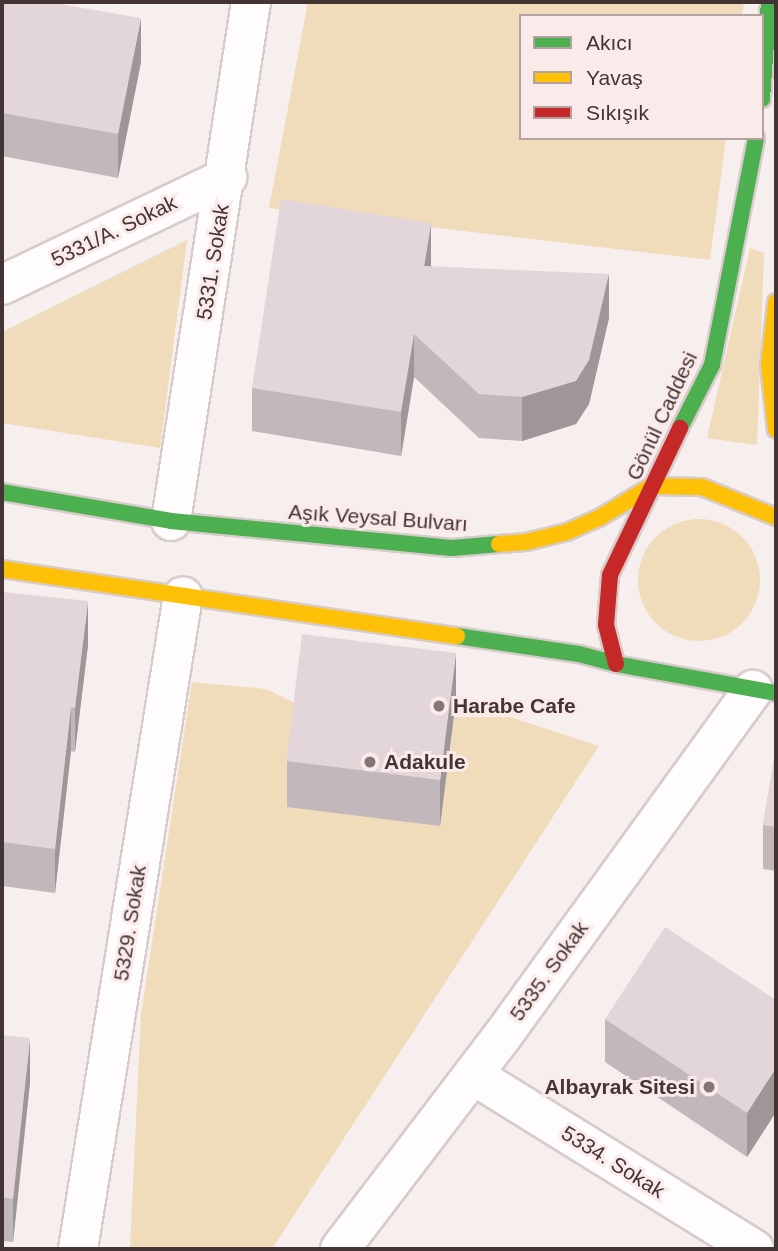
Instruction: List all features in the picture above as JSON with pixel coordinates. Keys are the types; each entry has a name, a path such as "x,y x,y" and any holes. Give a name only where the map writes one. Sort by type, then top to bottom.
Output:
{"main road":[{"path":"764,71 769,2"},
{"name":"Gönül Caddesi","path":"616,664 606,625 610,575 712,365 757,140"},
{"path":"776,302 769,366 776,430"},
{"path":"652,486 702,486 776,517"},
{"name":"Aşık Veysal Bulvarı","path":"2,492 171,522 452,548 526,542 567,532 598,518 652,486"},
{"path":"2,569 579,654 616,664 766,684"}],"street":[{"name":"5331. Sokak","path":"171,522 227,177 251,2"},
{"name":"5331/A. Sokak","path":"2,285 227,177"},
{"name":"5329. Sokak","path":"78,1249 183,596"},
{"name":"5335. Sokak","path":"340,1249 766,684"},
{"name":"5334. Sokak","path":"473,1075 754,1249"}],"shaded area":[{"path":"308,2 744,2 742,14 519,14 519,140 726,140 710,260 269,208"},
{"path":"187,240 160,448 2,423 2,332"},
{"path":"750,248 764,253 757,445 707,438"},
{"path":"699,519 722,523 742,537 756,557 760,580 756,603 742,623 722,637 699,641 676,637 656,623 642,603 638,580 642,557 656,537 676,523"},
{"path":"192,682 266,689 299,705 453,717 510,717 599,746 272,1249 130,1249 141,1014"}],"building":[{"path":"2,2 48,2 141,18 118,134 2,113"},
{"path":"281,199 431,223 424,266 609,274 589,360 576,381 522,397 479,394 414,334 401,412 252,388"},
{"path":"2,592 88,601 75,708 71,707 55,849 2,842"},
{"name":"Adakule","path":"302,634 456,653 440,780 286,761"},
{"path":"776,748 776,827 763,825"},
{"name":"Albayrak Sitesi","path":"665,927 776,1000 776,1068 747,1113 605,1019"},
{"path":"2,1035 30,1038 13,1199 2,1197"}],"traffic: fast":[{"path":"764,71 769,2"},
{"path":"680,428 712,365 756,140"},
{"path":"2,492 171,521 452,548 499,544"},
{"path":"457,636 579,654 616,664 776,693"}],"traffic: slow":[{"path":"776,302 769,366 776,430"},
{"path":"499,544 526,542 567,532 599,518 652,486 702,487 776,517"},
{"path":"2,569 457,636"}],"traffic: jam":[{"path":"616,664 606,625 610,575 680,428"}],"place":[{"name":"Harabe Cafe","path":"439,706"},
{"name":"Adakule","path":"370,762"},
{"name":"Albayrak Sitesi","path":"709,1087"}]}
